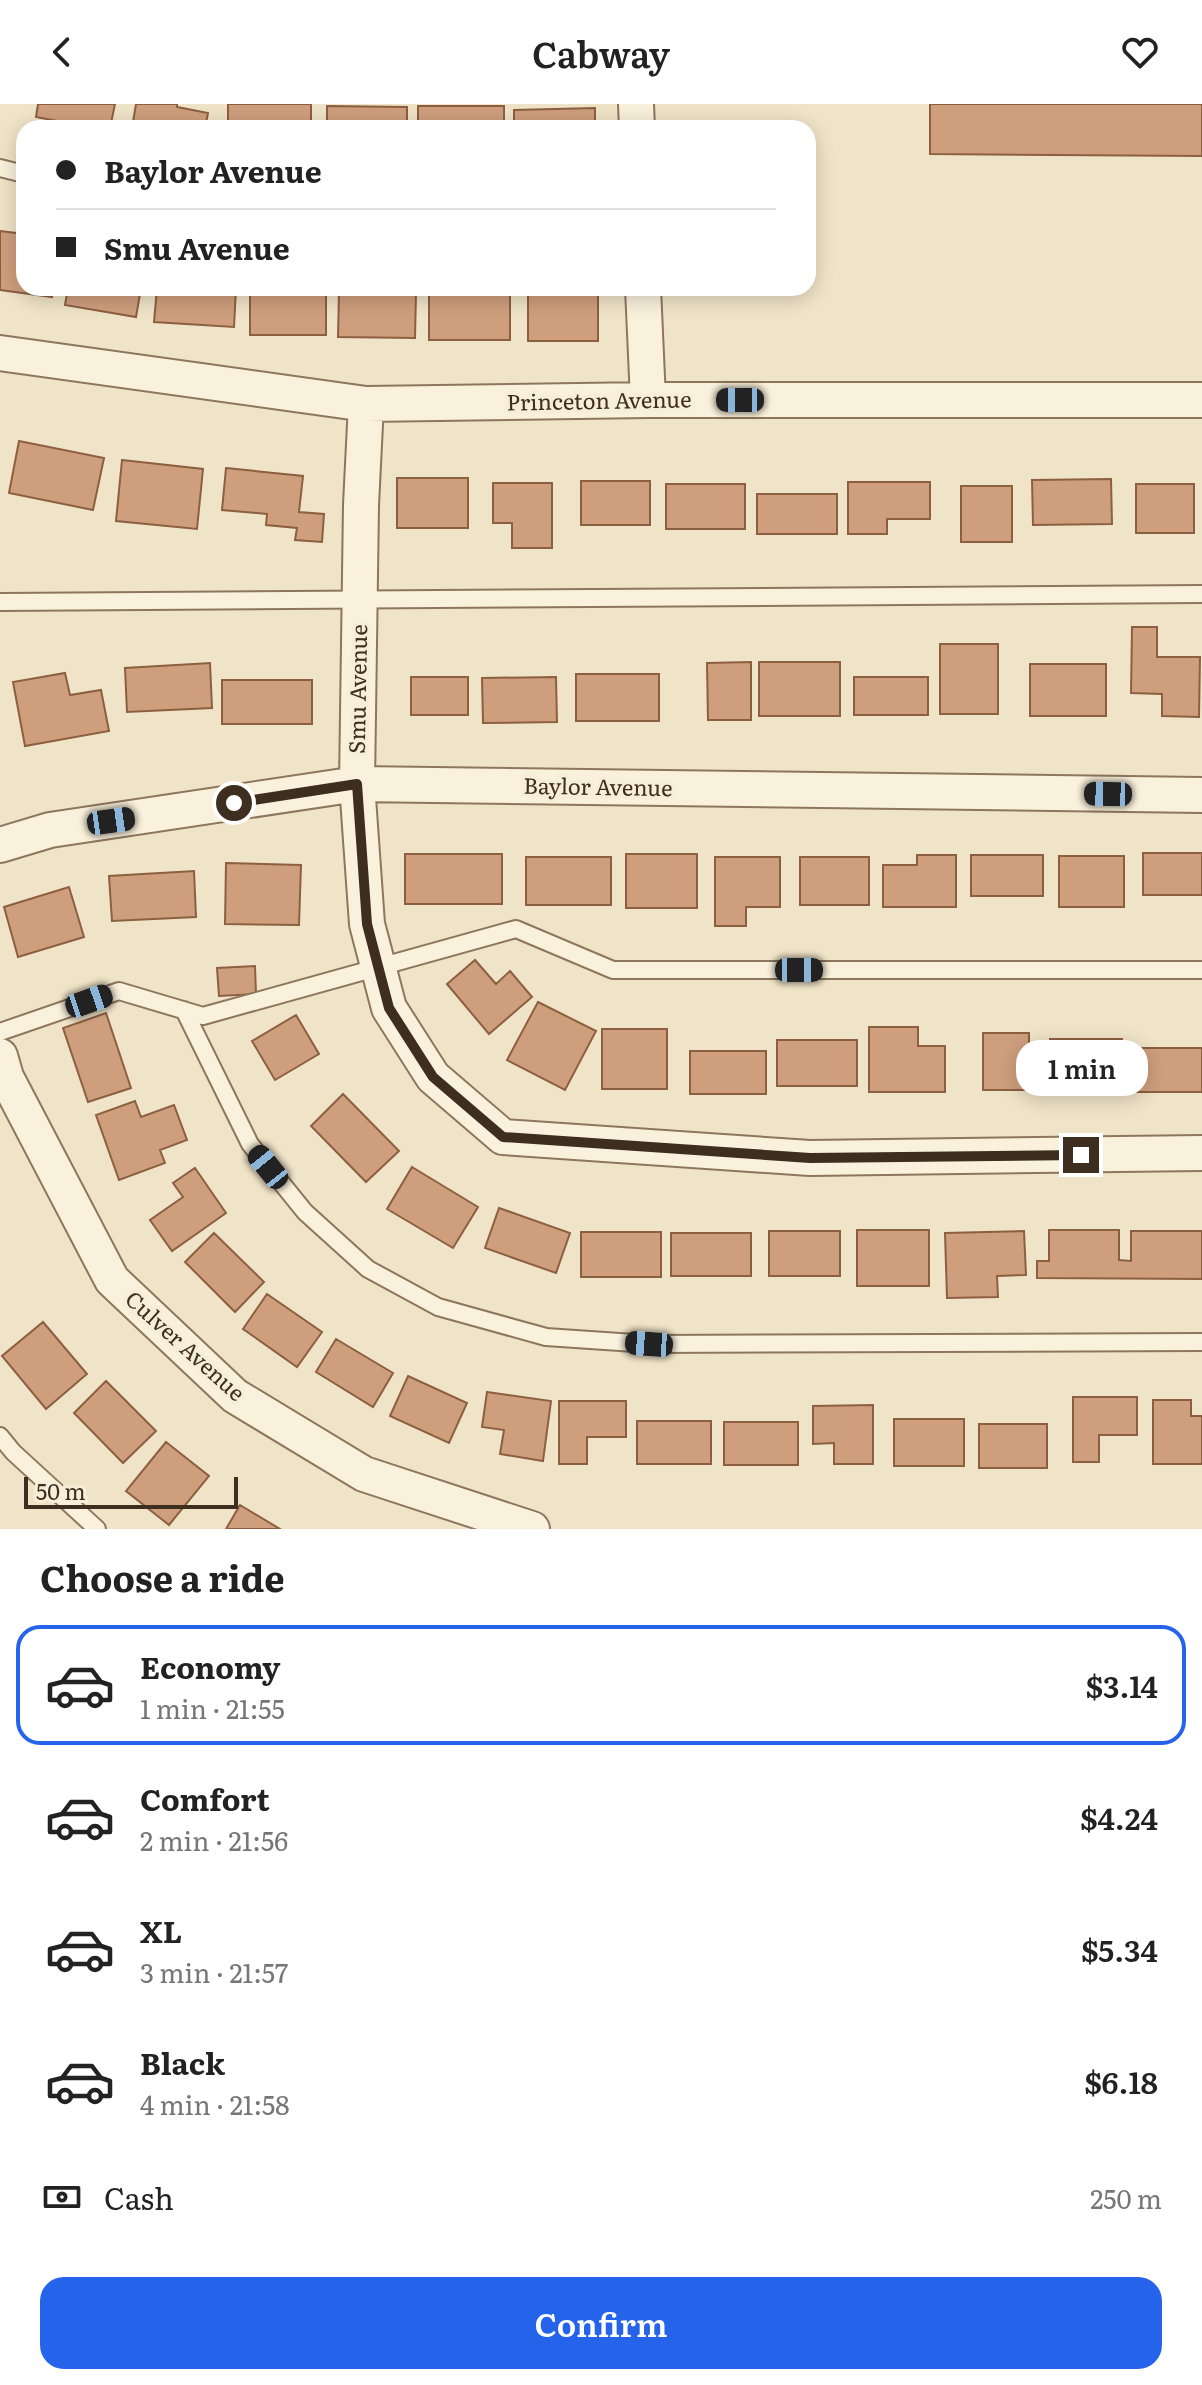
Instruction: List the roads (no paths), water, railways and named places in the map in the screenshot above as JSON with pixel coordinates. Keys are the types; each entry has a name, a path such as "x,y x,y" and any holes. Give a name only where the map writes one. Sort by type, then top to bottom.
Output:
{"street":[{"path":"643,296 648,400"},
{"name":"Princeton Avenue","path":"0,353 366,404 648,400 1202,400"},
{"name":"Smu Avenue","path":"366,404 357,784 367,924 389,1008 433,1077 503,1137 810,1158 1202,1153"},
{"name":"Baylor Avenue","path":"0,845 50,830 357,784 1202,795"},
{"name":"Culver Avenue","path":"0,1056 6,1077 112,1280 235,1396 364,1474 532,1529"}],"lane":[{"path":"0,602 1202,594"},
{"path":"0,1032 119,991 203,1016 516,929 613,970 1202,970"},
{"path":"184,1010 250,1144 305,1212 368,1269 438,1307 546,1337 649,1344 1202,1342"},
{"path":"0,1436 13,1452 97,1529"}]}
